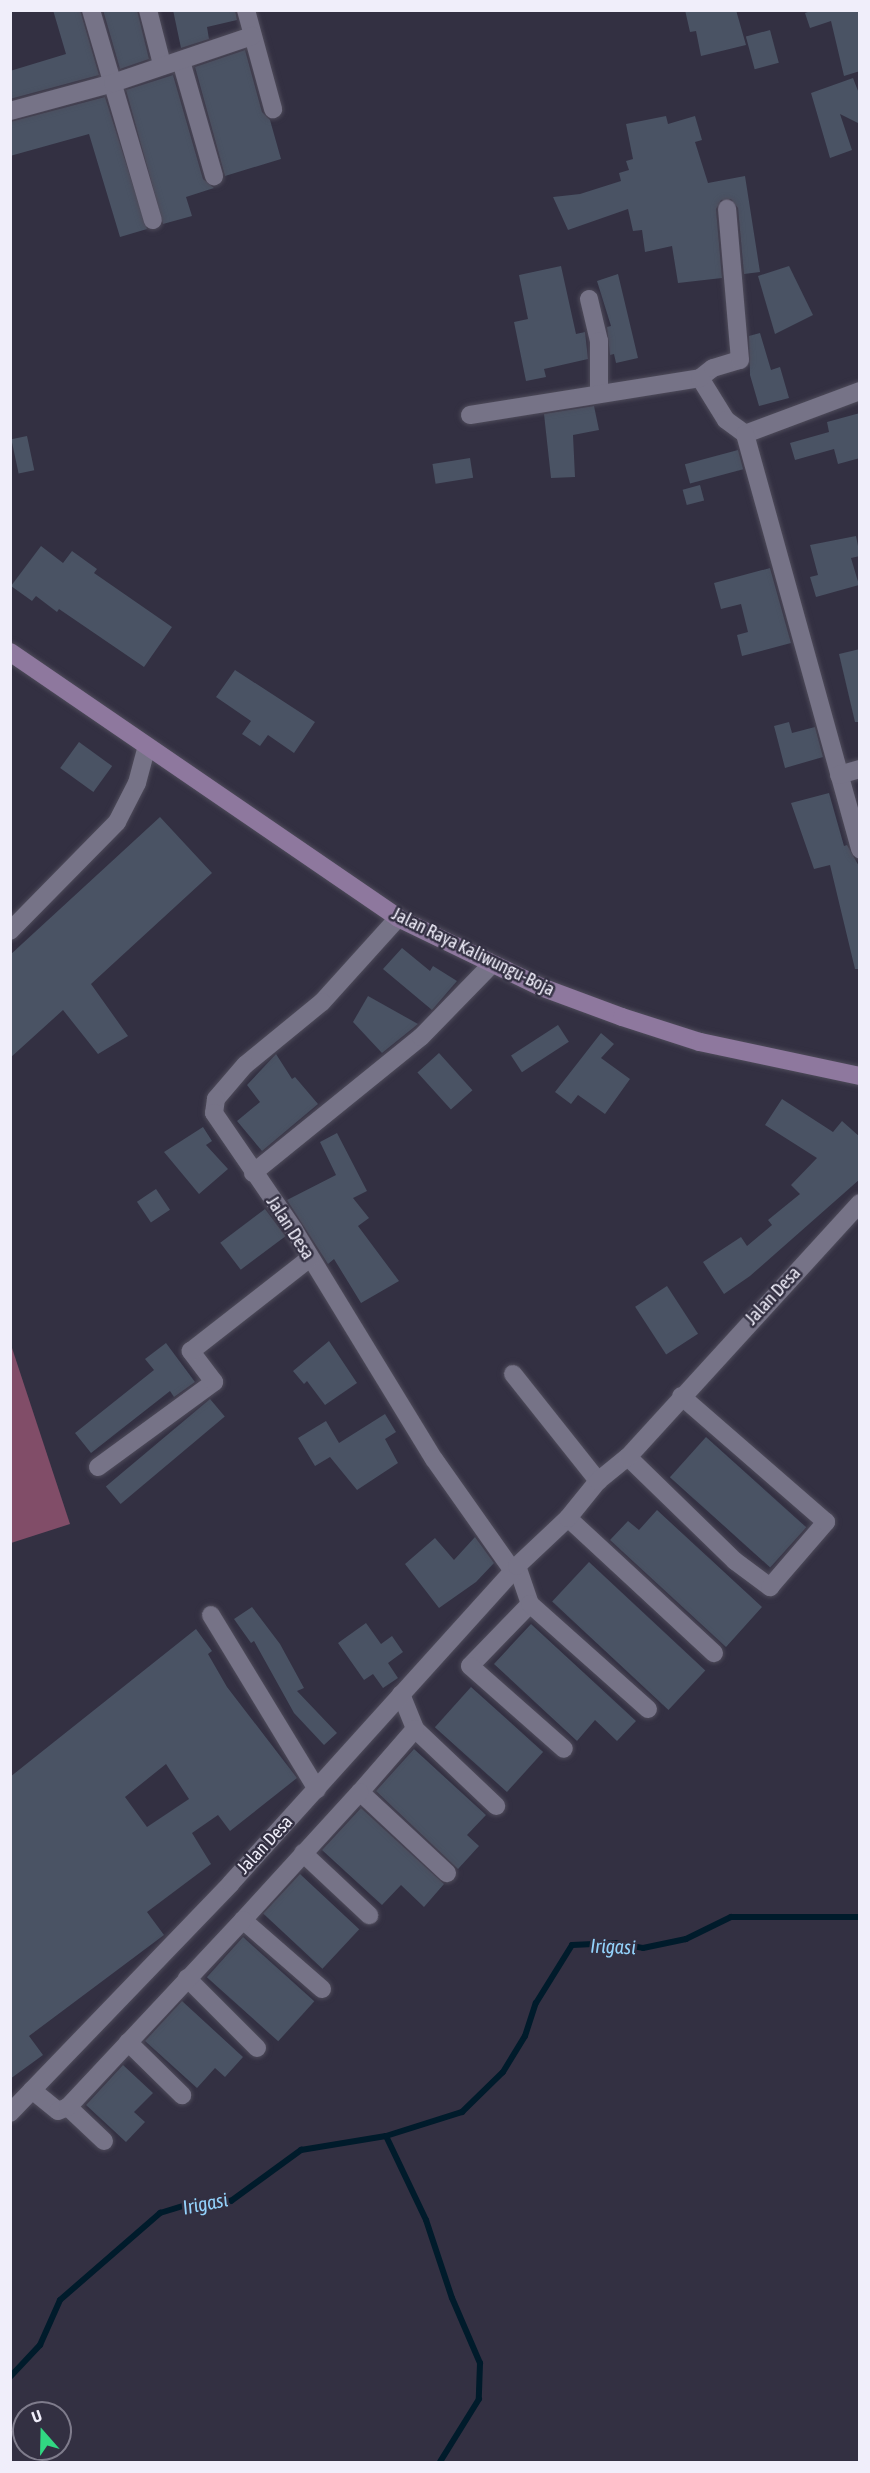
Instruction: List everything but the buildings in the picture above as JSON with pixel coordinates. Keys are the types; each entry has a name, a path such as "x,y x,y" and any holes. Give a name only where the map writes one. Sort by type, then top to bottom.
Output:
{"main road":[{"name":"Jalan Raya Kaliwungu-Boja","path":"10,652 398,918 541,987 700,1042 860,1076"}],"street":[{"path":"91,10 153,220"},
{"path":"148,10 162,64"},
{"path":"246,10 273,110"},
{"path":"10,111 113,83 162,64 181,61 252,36"},
{"path":"181,61 214,176"},
{"path":"470,415 700,378 713,368 733,364 741,352 732,294 735,272 727,209"},
{"path":"589,299 599,341 599,393"},
{"path":"700,378 726,420 735,430 745,434 860,391"},
{"path":"745,434 860,849"},
{"path":"10,931 117,822 137,783 147,746"},
{"path":"839,775 860,769"},
{"name":"Jalan Desa","path":"398,918 322,1002 245,1065 216,1099 214,1113 310,1258 434,1459 515,1569"},
{"path":"253,1173 421,1037 492,964"},
{"name":"Jalan Desa","path":"10,2113 317,1789 515,1569 568,1518 598,1481 628,1457 681,1396 860,1203"},
{"path":"98,1467 214,1382 191,1351 310,1258"},
{"path":"513,1374 598,1481"},
{"path":"628,1457 735,1561 770,1587 789,1566 826,1522 681,1396"},
{"path":"568,1518 714,1653"},
{"path":"515,1569 530,1604 648,1709"},
{"path":"530,1604 470,1666 564,1749"},
{"path":"211,1615 317,1789"},
{"path":"401,1694 415,1729 496,1806"},
{"path":"32,2090 58,2111 68,2107 243,1920 415,1729"},
{"path":"360,1792 447,1874"},
{"path":"303,1853 369,1915"},
{"path":"243,1920 322,1989"},
{"path":"187,1978 257,2048"},
{"path":"128,2042 182,2095"},
{"path":"68,2107 104,2141"}],"shaded area":[{"path":"11,1345 70,1524 10,1543"}],"waterway":[{"name":"Irigasi","path":"10,2377 40,2345 60,2300 160,2213 195,2202 231,2201 301,2150 386,2136 462,2112 503,2072 525,2036 536,2003 572,1945 615,1943 643,1948 686,1939 731,1917 860,1917"},
{"name":"Irigasi","path":"386,2136 426,2220 452,2298 480,2363 479,2399 440,2462"}]}
